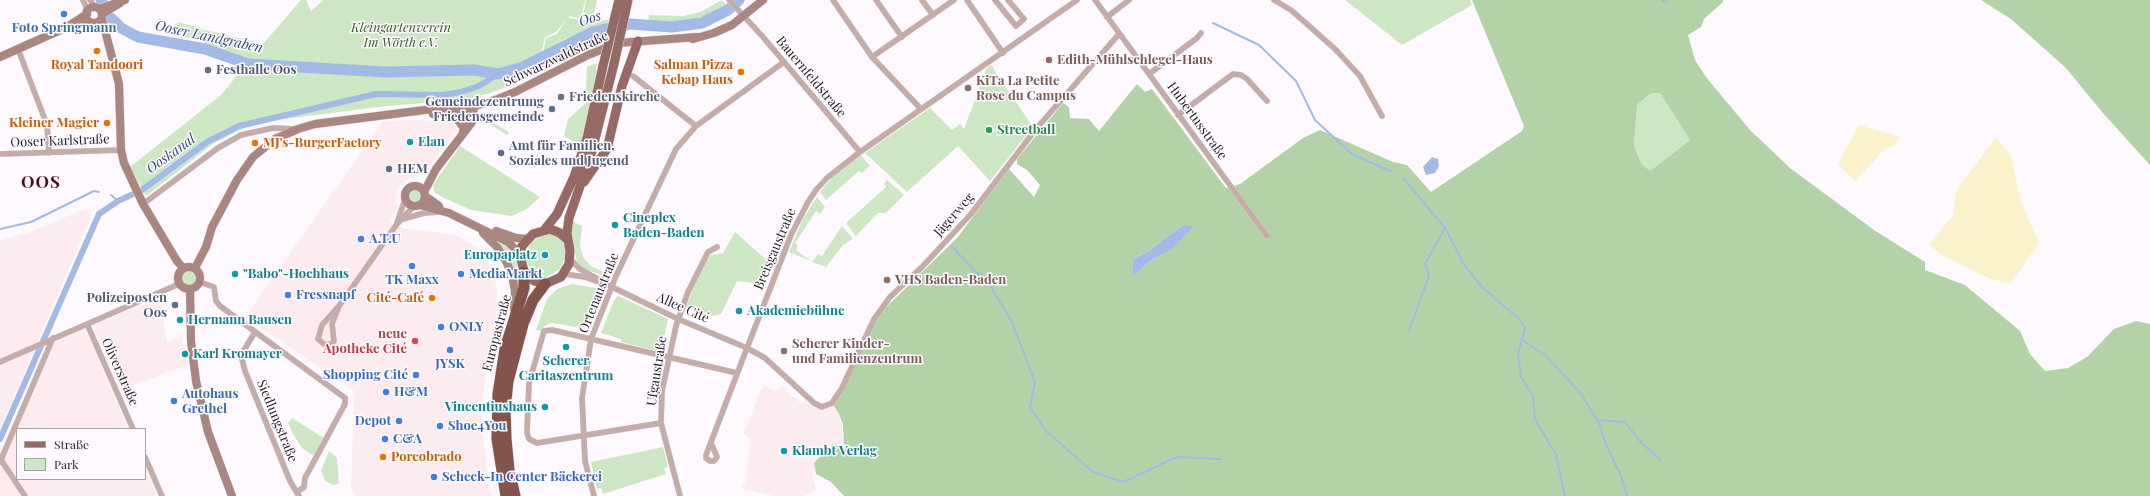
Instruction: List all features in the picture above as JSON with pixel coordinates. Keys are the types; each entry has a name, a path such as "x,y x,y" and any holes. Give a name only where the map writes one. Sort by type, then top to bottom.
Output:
{"highway":[{"name":"Europastraße","path":"506,496 499,456 497,409 502,364 524,288 524,272"},
{"name":"Europastraße","path":"515,496 509,470 506,439 505,409 508,381 514,352 526,314 538,291 545,284"}],"main road":[{"path":"618,0 587,138 574,177 558,214 545,229 528,239 522,246 520,254 524,272 534,280 545,284 564,274 570,259 568,240 569,218 595,140 628,0"},
{"path":"578,190 600,162 607,149 622,86 638,41"},
{"path":"545,229 555,230 568,240"}],"street":[{"path":"83,0 94,13 106,41 119,84 122,150 128,176 177,261 183,268"},
{"name":"Bauernfeldstraße","path":"728,0 737,8 784,62 860,152"},
{"name":"Schwarzwaldstraße","path":"418,112 444,114 471,107 515,92 599,50 618,43 697,37 723,30 744,16 762,0"},
{"path":"833,0 872,57 921,109"},
{"path":"876,0 902,37"},
{"path":"922,0 933,15"},
{"path":"872,57 954,0"},
{"path":"967,0 1003,53"},
{"path":"995,0 1016,26 1024,19 1008,0"},
{"name":"Breisgaustraße","path":"711,443 791,235 808,202 827,178 860,152 1077,0"},
{"name":"Hubertusstraße","path":"1095,0 1267,236"},
{"path":"1107,17 1129,0"},
{"path":"1274,0 1291,10 1339,54 1360,76 1382,116"},
{"path":"0,57 94,13 124,1"},
{"path":"1149,74 1197,38 1201,33"},
{"name":"Jägerweg","path":"814,403 822,407 832,403 842,388 878,313 890,297 922,267 971,214 1008,164 1063,97 1119,34"},
{"path":"18,49 48,125 49,153"},
{"name":"Ortenaustraße","path":"594,496 585,461 582,398 591,339 612,287 676,149 696,126 784,62"},
{"path":"1178,115 1233,74 1241,75 1247,79 1267,101"},
{"path":"633,76 696,126"},
{"name":"Schwarzwaldstraße","path":"195,268 206,247 212,227 245,168 265,146 275,139 298,129 315,124 456,106 471,107"},
{"path":"461,136 471,107"},
{"path":"397,224 405,199 406,190 416,186 436,169 472,122 471,107"},
{"path":"444,114 457,119 464,128"},
{"path":"142,202 218,148 241,135 273,128 298,129"},
{"name":"Ooser Karlstraße","path":"0,154 122,150"},
{"path":"339,306 332,324 334,341 328,346 324,345 318,339 318,333 397,224 417,205 425,194 436,169"},
{"path":"416,186 421,188 425,194 438,205 471,221 510,236 528,239"},
{"path":"405,199 417,205 449,213 508,242 520,254"},
{"path":"402,220 424,213 449,213"},
{"path":"474,226 497,247 506,261 515,291 513,322"},
{"name":"Ufgaustraße","path":"680,496 661,423 662,391 668,357 678,319 700,264 708,252 718,247"},
{"name":"Allee Cité","path":"570,259 580,269 612,287 678,319 747,348 777,368 814,403"},
{"path":"189,266 195,268 200,274 200,282 195,287 185,289 179,284 178,274 183,268 189,266"},
{"name":"Allee Cité","path":"564,274 585,278 612,287"},
{"path":"200,282 214,287 217,304 345,398 345,404 306,478 304,487 298,494"},
{"path":"0,362 179,284"},
{"path":"190,289 191,341 196,381 208,432 232,496"},
{"name":"Oliverstraße","path":"87,324 133,428"},
{"path":"661,423 537,443 529,439 527,434 529,383 544,331 552,330 737,373"},
{"name":"Siedlungstraße","path":"255,332 241,355 244,371 290,481 298,494"},
{"path":"25,496 0,461 50,340"},
{"path":"146,458 162,496"}],"shaded area":[{"path":"417,120 453,122 457,131 432,163 420,174 404,181 395,193 398,207 389,222 404,229 436,232 457,236 475,246 492,267 497,290 496,319 487,361 481,418 489,488 492,496 355,496 351,489 354,391 245,317 383,121"},
{"path":"87,208 91,217 0,430 0,240 30,232"},
{"path":"159,297 167,343 182,336 187,367 172,370 121,390 92,325"},
{"path":"82,330 86,331 128,428 17,428 51,349 57,340"},
{"path":"763,385 775,391 780,389 781,386 802,404 805,401 821,411 833,406 838,413 842,425 843,446 812,474 816,489 804,496 774,496 741,488 746,480 750,439 744,433"},
{"path":"16,431 16,480 146,480 146,469 157,496 0,496 0,469"}],"green space":[{"name":"Kleingartenverein Im Wörth e.V.","path":"301,0 306,0 311,11 323,0 585,0 581,19 570,16 568,18 597,22 609,19 607,25 565,39 543,53 546,38 557,34 566,20 556,32 545,37 541,54 529,61 495,72 478,71 478,75 497,77 518,73 520,82 490,93 463,100 386,106 276,120 246,127 214,143 146,196 130,167 221,95 243,68 228,58 204,51 202,29 263,44"},
{"path":"586,0 597,0 594,14 583,15"},
{"path":"722,0 727,5 697,20 686,23 648,21 649,15 684,16 700,12"},
{"path":"1345,0 1470,0 1472,5 1402,45"},
{"path":"1472,0 1723,0 1723,2 1704,19 1701,27 1688,35 1695,60 1706,77 1750,130 1790,168 1874,230 1925,262 1925,270 1965,285 2020,331 2030,354 2045,371 2068,368 2087,357 2114,329 2136,321 2150,324 2150,496 844,496 831,482 816,474 814,463 833,444 844,447 843,425 839,414 832,403 874,319 957,238 1009,169 1034,197 1040,185 1027,170 1017,164 1017,159 1063,103 1069,107 1070,118 1089,119 1099,131 1137,84 1145,92 1152,89 1226,188 1240,184 1303,138 1320,130 1393,162 1407,165 1431,192 1522,131 1524,126","holes":["1651,93 1660,93 1690,140 1650,171 1641,163 1634,146 1637,105","1183,225 1171,250 1150,261 1133,277 1133,259 1147,252"]},
{"path":"1981,0 2150,0 2150,165 2102,112 2066,68 2011,19"},
{"path":"178,22 201,28 202,37 189,38 175,35"},
{"path":"606,30 604,40 596,42 521,82 518,72 593,34"},
{"path":"597,63 596,69 598,70 580,145 564,136 568,119 585,104 587,67"},
{"path":"991,65 1033,127 990,181 958,146 907,192 865,153 930,108 952,130 960,124 964,129 987,68"},
{"path":"1651,93 1660,93 1690,140 1650,171 1641,163 1634,146 1637,105"},
{"path":"484,112 488,113 485,118 509,132 507,135 480,118"},
{"path":"460,146 540,197 527,209 512,216 471,210 434,192 433,185"},
{"path":"861,155 870,166 862,173 859,171 826,200 820,192 831,179"},
{"path":"887,180 904,195 886,213 878,213 856,236 846,223 886,187 884,183"},
{"path":"417,190 420,191 420,201 413,202 410,201 409,194 410,191"},
{"path":"817,197 825,207 820,214 816,211 795,243 798,246 796,250 811,261 789,252 803,219"},
{"path":"572,221 582,226 580,245 583,257 591,266 603,272 603,276 585,269 577,262 572,236"},
{"path":"842,226 853,239 843,245 826,267 812,262 818,254 822,256"},
{"path":"552,232 563,241 566,251 565,258 560,269 542,280 530,271 525,255 531,241"},
{"path":"735,232 772,265 763,284 737,281 721,314 713,316 686,307 701,270 710,255 723,253"},
{"path":"492,236 510,245 515,254 520,286 517,293"},
{"path":"189,271 194,273 196,278 194,283 189,285 184,283 182,278 184,273"},
{"path":"572,284 596,288 597,285 602,291 602,294 598,294 596,303 599,304 591,326 581,328 552,323 546,325 540,331 536,330 547,299 557,289"},
{"path":"618,296 668,319 661,352 621,342 621,339 601,333 614,300"},
{"path":"292,418 324,438 314,456 302,448 293,434 288,423"},
{"path":"663,447 668,467 664,468 666,474 603,494 601,488 597,489 591,462"},
{"path":"329,451 337,458 339,483 334,485 325,481 321,470"}],"sand":[{"path":"1859,125 1900,137 1895,145 1885,149 1855,181 1838,164"},
{"path":"1996,137 2011,156 2021,202 2039,243 2010,284 1988,278 1942,255 1929,245 1953,215 1956,191"}],"water":[{"path":"1432,157 1438,159 1439,166 1435,173 1426,175 1423,167"},
{"path":"1183,225 1193,227 1171,250 1150,261 1133,277 1133,259 1147,252"}],"waterway":[{"name":"Ooser Landgraben","path":"101,0 103,4"},
{"name":"Ooser Landgraben","path":"111,18 121,28 138,37 205,49 248,64 385,72 474,70 498,74 523,67 593,32 630,24 672,27 702,23 728,10 739,0"},
{"path":"1213,23 1259,45 1296,81 1315,120 1352,154 1392,172"},
{"name":"Ooskanal","path":"0,439 99,214 118,201 142,190 207,142 239,126 376,94 443,95 461,92 479,86 498,74"},
{"path":"1403,178 1445,228 1465,266 1482,287 1518,318 1525,328 1518,354 1521,377 1533,396 1535,419 1556,455 1565,496"},
{"path":"0,229 31,222 94,191 99,192"},
{"path":"111,195 118,201"},
{"path":"1409,331 1429,276 1425,264 1445,228"},
{"path":"952,247 991,287 1012,322 1035,382 1030,407 1047,432 1093,472 1123,482 1177,457 1221,459"},
{"path":"1521,339 1546,356 1581,394 1600,425 1604,440 1621,476 1627,496"},
{"path":"1598,420 1625,422 1640,441 1660,460"}],"place":[{"name":"Foto Springmann","path":"64,14"},
{"name":"Royal Tandoori","path":"97,51"},
{"name":"Edith-Mühlschlegel-Haus","path":"1049,60"},
{"name":"Festhalle Oos","path":"208,70"},
{"name":"Salman Pizza Kebap Haus","path":"741,72"},
{"name":"KiTa La Petite Rose du Campus","path":"968,88"},
{"name":"Friedenskirche","path":"561,97"},
{"name":"Gemeindezentrumg Friedensgemeinde","path":"552,109"},
{"name":"Kleiner Magier","path":"107,123"},
{"name":"Streetball","path":"989,130"},
{"name":"Elan","path":"410,142"},
{"name":"MJ's-BurgerFactory","path":"255,143"},
{"name":"Amt für Familien, Soziales und Jugend","path":"501,153"},
{"name":"HEM","path":"389,169"},
{"name":"Cineplex Baden-Baden","path":"615,225"},
{"name":"A.T.U","path":"361,239"},
{"name":"Europaplatz","path":"545,255"},
{"name":"TK Maxx","path":"412,266"},
{"name":"\"Babo\"-Hochhaus","path":"235,274"},
{"name":"MediaMarkt","path":"461,274"},
{"name":"VHS Baden-Baden","path":"887,280"},
{"name":"Fressnapf","path":"288,295"},
{"name":"Cité-Café","path":"432,298"},
{"name":"Polizeiposten Oos","path":"175,305"},
{"name":"Akademiebühne","path":"739,311"},
{"name":"Hermann Bausen","path":"180,320"},
{"name":"ONLY","path":"441,327"},
{"name":"neue Apotheke Cité","path":"415,341"},
{"name":"Scherer Caritaszentrum","path":"566,347"},
{"name":"JYSK","path":"450,350"},
{"name":"Scherer Kinder- und Familienzentrum","path":"784,351"},
{"name":"Karl Kromayer","path":"185,354"},
{"name":"Shopping Cité","path":"416,375"},
{"name":"H&M","path":"386,392"},
{"name":"Autohaus Grethel","path":"174,401"},
{"name":"Vincentiushaus","path":"545,407"},
{"name":"Depot","path":"399,421"},
{"name":"Shoe4You","path":"440,426"},
{"name":"C&A","path":"385,439"},
{"name":"Klambt Verlag","path":"784,451"},
{"name":"Porcobrado","path":"383,457"},
{"name":"Scheck-In Center Bäckerei","path":"434,477"}],"district":[{"name":"OOS","path":"41,183"}],"water label":[{"name":"Oos","path":"590,19"}]}
